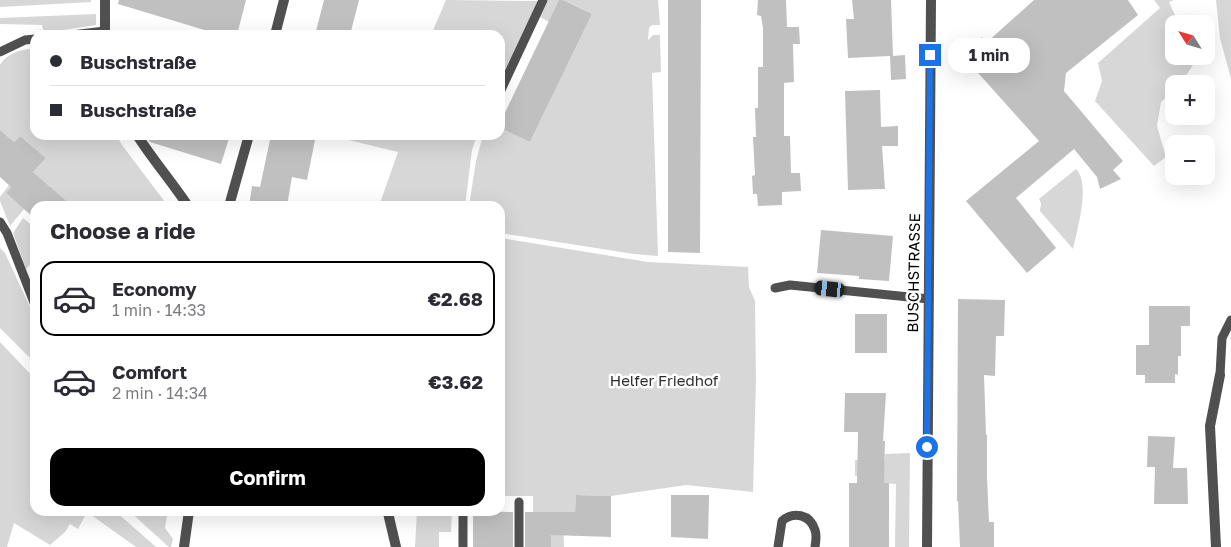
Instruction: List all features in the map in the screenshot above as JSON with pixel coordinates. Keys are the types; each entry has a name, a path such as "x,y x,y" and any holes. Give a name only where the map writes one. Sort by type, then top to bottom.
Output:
{"street":[{"path":"105,0 105,30"},
{"path":"276,30 284,0"},
{"name":"BUSCHSTRASSE","path":"927,547 931,0"},
{"path":"141,140 185,201"},
{"path":"231,201 247,140"},
{"path":"1216,547 1210,426 1220,375"},
{"path":"184,547 188,516"},
{"path":"389,516 396,547"}],"lane":[{"path":"505,81 543,0"},
{"path":"0,52 24,40 30,39"},
{"path":"0,222 7,234 30,292"},
{"path":"774,288 790,285 928,298"},
{"path":"1220,375 1222,338 1231,320"},
{"path":"519,502 519,547"},
{"path":"778,547 782,521 786,517 796,514 805,517 813,524 816,532 815,547"},
{"path":"462,516 463,547"}],"green space":[{"path":"0,0 91,0 91,2 0,7"},
{"path":"446,0 538,1 505,72 505,30 433,30"},
{"path":"548,0 559,0 549,22 540,17"},
{"path":"563,0 658,0 660,25 652,25 649,28 648,40 653,35 660,35 661,72 652,73 658,256 505,234 505,201 470,201 476,161 482,140 505,140 505,130 530,142 592,14"},
{"path":"1154,0 1174,0 1169,2 1175,15 1165,15 1165,65 1193,65 1186,75 1165,75 1165,98 1161,102 1157,126 1165,158 1154,166 1095,101 1102,81 1098,63 1160,8"},
{"path":"1216,0 1231,0 1231,79 1220,38"},
{"path":"96,14 96,25 64,30 43,30 42,25 0,24 0,18"},
{"path":"30,49 30,140 119,140 164,201 63,201 49,189 50,187 33,172 46,158 20,136 14,142 0,130 0,65 11,54"},
{"path":"349,140 475,140 472,150 466,201 381,201 398,152"},
{"path":"1076,169 1080,176 1083,196 1073,249 1040,211 1041,203 1039,199"},
{"path":"9,185 11,187 6,193 24,209 10,226 0,201 0,197"},
{"path":"23,218 30,224 30,265 26,269 13,233"},
{"name":"Helfer Friedhof","path":"505,239 648,262 748,267 749,287 755,301 756,380 753,492 686,485 611,496 576,495 575,513 563,514 564,547 551,547 551,512 533,512 533,496 505,496"},
{"path":"0,248 5,253 30,307 30,358 0,328"},
{"path":"0,342 30,374 30,516 85,516 78,529 70,524 65,532 50,545 14,523 7,547 0,547"},
{"path":"910,453 909,547 895,547 896,484 880,483 879,476 855,476 855,460 885,460 885,454"},
{"path":"93,516 121,516 156,547 136,547"},
{"path":"135,516 167,516 165,528 173,539 171,547"},
{"path":"417,516 452,516 451,532 439,532 439,547 415,547"}],"building":[{"path":"119,0 246,0 238,30 204,30 118,4"},
{"path":"324,0 359,0 351,30 316,30"},
{"path":"559,0 563,0 592,14 530,142 505,130 505,113"},
{"path":"668,0 701,0 700,253 668,252"},
{"path":"758,0 786,0 787,27 799,27 800,44 793,44 794,82 784,83 784,136 790,136 791,173 800,173 801,191 782,192 782,205 758,206 757,194 753,194 752,176 755,175 753,137 756,137 755,108 758,108 758,67 763,67 763,28 761,16 757,15"},
{"path":"852,0 891,0 893,56 905,55 906,79 891,80 890,56 848,58 846,19 854,19"},
{"path":"1034,0 1128,0 1138,15 1066,73 1064,91 1123,161 1113,170 1121,179 1100,189 1097,177 1074,149 1016,198 1056,248 1027,273 966,201 1039,141 962,55 982,37 986,43"},
{"path":"880,90 881,127 898,126 898,146 882,146 885,189 848,190 845,91"},
{"path":"0,130 14,142 20,136 46,158 33,172 66,201 30,201 30,215 6,193 11,187 0,177"},
{"path":"149,140 228,140 221,164"},
{"path":"270,140 315,140 307,180 292,177 288,201 250,201 252,186 260,187"},
{"path":"821,230 893,236 889,281 859,279 859,276 817,273"},
{"path":"958,299 1005,300 1004,336 996,336 995,376 984,375 989,522 994,522 994,547 960,547 957,501"},
{"path":"1149,306 1190,306 1190,326 1181,326 1181,356 1178,356 1178,375 1175,374 1175,383 1145,383 1145,375 1136,375 1136,345 1149,345"},
{"path":"855,314 887,314 887,353 855,353"},
{"path":"845,393 886,393 883,441 885,441 884,483 889,483 889,547 849,547 849,483 857,483 858,432 844,432"},
{"path":"1148,436 1175,437 1173,468 1187,468 1188,504 1154,504 1155,467 1147,467"},
{"path":"576,495 611,496 611,537 551,535 551,547 525,547 525,512 575,512"},
{"path":"671,495 709,495 708,539 671,537"},
{"path":"505,512 513,512 513,547 473,547 473,516 505,516"}],"route":[{"path":"927,447 930,55"}]}
